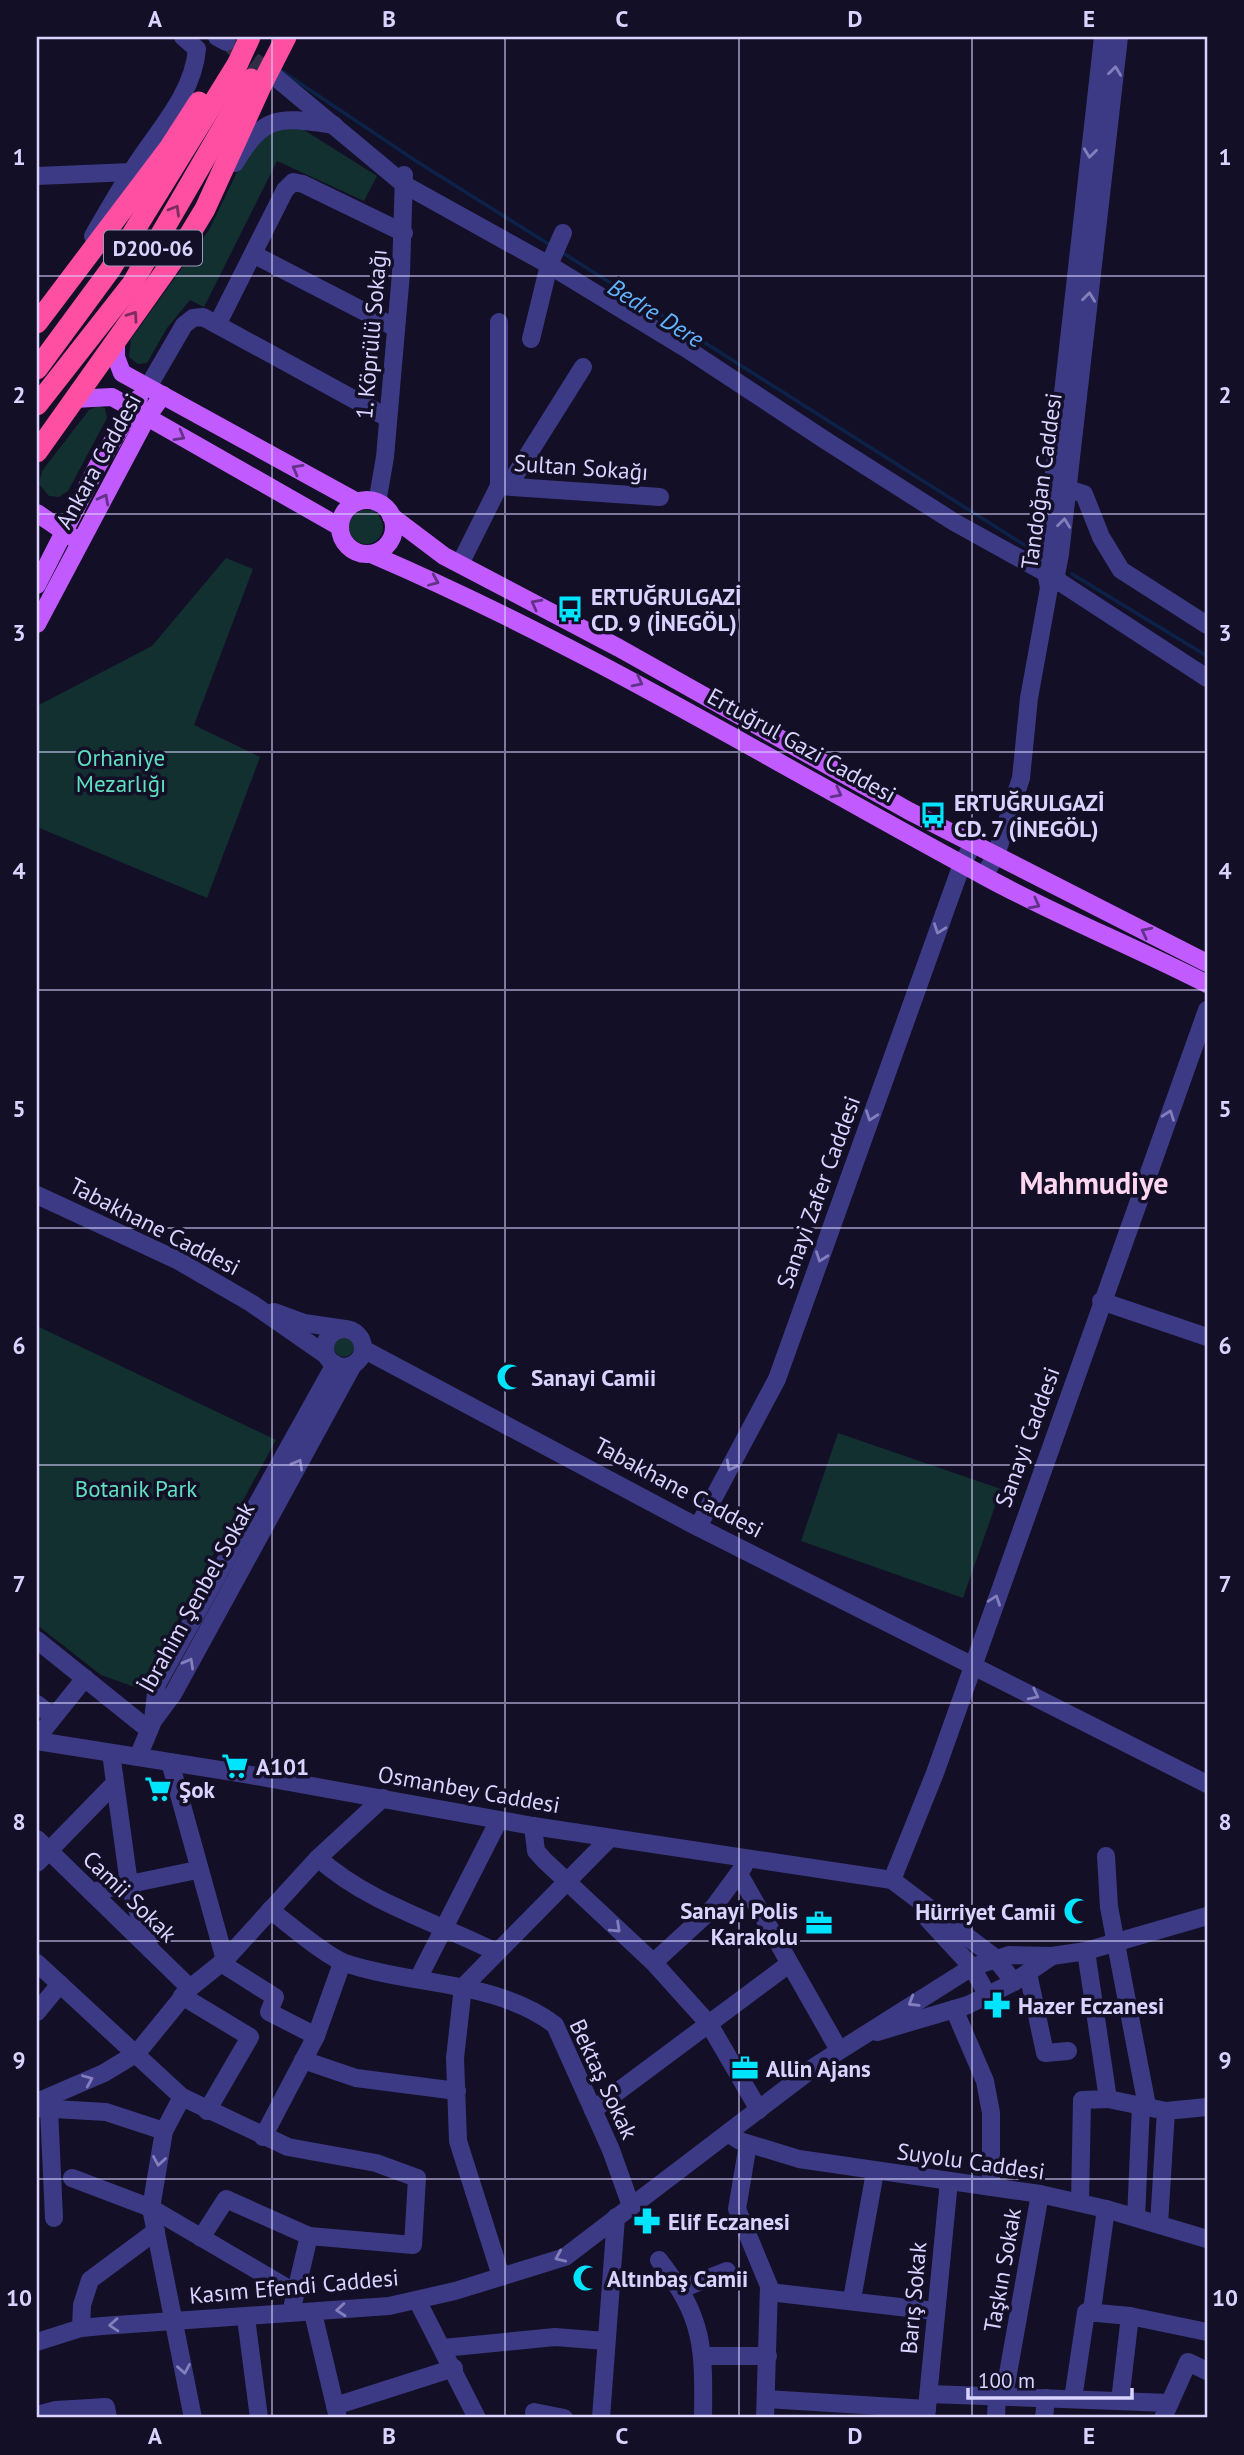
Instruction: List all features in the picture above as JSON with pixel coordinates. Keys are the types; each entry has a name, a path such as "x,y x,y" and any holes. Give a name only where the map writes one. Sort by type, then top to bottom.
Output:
{"highway":[{"name":"D200-06","path":"37,369 110,270 230,47 250,37"},
{"name":"D200-06","path":"37,405 132,284 263,80 276,37"},
{"path":"37,452 179,252 209,200 263,80 286,37"},
{"path":"37,323 170,147 230,47"}],"main road":[{"path":"74,399 112,397 340,527 349,548 371,554 386,547 393,532 391,516 377,503 357,502 122,373 116,357 116,341"},
{"name":"Ankara Caddesi","path":"37,585 131,407 155,391"},
{"name":"Ankara Caddesi","path":"37,624 147,417 155,391"},
{"path":"340,527 345,512 357,502"},
{"path":"37,513 81,542"},
{"name":"Ertuğrul Gazi Caddesi","path":"391,516 427,545 460,564 619,648 973,844 1207,963"},
{"path":"37,543 69,563"},
{"name":"Ertuğrul Gazi Caddesi","path":"371,554 505,614 663,695 1048,911 1127,943 1207,984"}],"street":[{"path":"54,301 131,172 186,91 195,70 197,49 183,37"},
{"name":"Tandoğan Caddesi","path":"984,876 996,855 1021,778 1029,698 1050,581 1103,37"},
{"name":"Tandoğan Caddesi","path":"1059,491 1119,37"},
{"path":"263,80 334,125 404,176 550,262 954,522 1207,678"},
{"path":"209,200 258,130 288,120 334,125"},
{"path":"37,176 131,172"},
{"name":"1. Köprülü Sokağı","path":"377,503 388,418 404,233 404,176"},
{"path":"218,323 285,190 293,182 303,184 404,233"},
{"path":"531,339 550,262 563,233"},
{"path":"253,254 396,328"},
{"path":"155,391 188,321 198,317 218,323 388,418"},
{"path":"499,322 504,486"},
{"path":"460,564 504,486 583,367"},
{"name":"Sultan Sokağı","path":"504,486 660,497"},
{"path":"1059,491 1084,494 1101,537 1121,570 1207,625"},
{"name":"Sanayi Zafer Caddesi","path":"698,1527 777,1379 962,864 973,844"},
{"name":"Sanayi Caddesi","path":"892,1880 973,1665 1207,1010"},
{"name":"Tabakhane Caddesi","path":"37,1195 177,1260 251,1303"},
{"path":"1101,1301 1207,1337"},
{"path":"251,1303 304,1323 356,1333 363,1349 353,1365 330,1360 251,1303"},
{"path":"330,1360 329,1336 345,1329"},
{"name":"Tabakhane Caddesi","path":"363,1349 698,1527 1207,1784"},
{"name":"İbrahim Şenbel Sokak","path":"241,1551 330,1360"},
{"name":"İbrahim Şenbel Sokak","path":"138,1757 151,1725 157,1684 353,1365"},
{"path":"37,1640 151,1725"},
{"path":"37,1740 52,1716 85,1678"},
{"path":"37,1704 52,1716"},
{"name":"Osmanbey Caddesi","path":"37,1740 610,1838 744,1867 892,1880 1021,1978"},
{"path":"111,1753 129,1884 150,1949"},
{"path":"170,1762 223,1962 275,1997 269,2012 316,2036"},
{"path":"41,1851 115,1783"},
{"path":"41,2106 137,2053 186,1992 223,1962 318,1858 383,1798"},
{"path":"418,1979 499,1820"},
{"path":"533,1826 536,1851 653,1962 709,2024 759,2110"},
{"path":"501,2276 458,2141 455,2058 463,1987 610,1838"},
{"name":"Camii Sokak","path":"41,1851 91,1892 150,1949 186,1992 250,2037 207,2111"},
{"path":"1105,1856 1109,1907 1144,2106 1136,2218"},
{"path":"318,1858 343,1881 445,1926 496,1952"},
{"path":"653,1962 713,1908 744,1867 789,1964 839,2050"},
{"path":"91,1892 197,1870"},
{"path":"892,1880 972,1967 988,1996"},
{"path":"263,2137 316,2036 342,1963 270,1910"},
{"name":"Kasım Efendi Caddesi","path":"37,2342 81,2328 175,2320 293,2315 389,2306 565,2256 839,2050 972,1967 994,1958 1052,1956 1086,1951 1207,1916"},
{"path":"1086,1951 1108,2099"},
{"name":"Kasım Efendi Caddesi","path":"856,2038 988,1996 1021,1978 1052,1956"},
{"path":"37,1963 182,2097 288,2147 395,2168 417,2178 413,2245 309,2236 226,2199 201,2238"},
{"name":"Bektaş Sokak","path":"342,1963 463,1987 538,2013 555,2025 593,2110 631,2206"},
{"path":"593,2110 789,1964"},
{"path":"1021,1978 1045,2053 1068,2050"},
{"path":"37,2012 60,1984"},
{"path":"954,2009 985,2081 991,2113 991,2187"},
{"path":"303,2060 356,2078 457,2091"},
{"path":"182,2097 164,2131 151,2208 193,2418"},
{"path":"1080,2203 1082,2100 1108,2099 1166,2111 1207,2107"},
{"path":"41,2106 106,2112 164,2131"},
{"path":"41,2106 54,2218"},
{"path":"1159,2224 1166,2111"},
{"name":"Suyolu Caddesi","path":"729,2134 748,2144 799,2159 1040,2194 1106,2209 1207,2239"},
{"path":"748,2144 737,2209 769,2292 765,2418"},
{"path":"852,2299 875,2172"},
{"path":"72,2178 151,2208 294,2292"},
{"name":"Barış Sokak","path":"927,2407 949,2181"},
{"name":"Taşkın Sokak","path":"996,2418 1040,2194"},
{"path":"1092,2310 1106,2209"},
{"path":"601,2418 616,2217"},
{"path":"81,2328 82,2305 90,2280 156,2231"},
{"path":"293,2315 294,2292 309,2236"},
{"path":"659,2260 681,2289 700,2332 704,2356 703,2418"},
{"path":"681,2289 727,2270"},
{"path":"769,2292 852,2299 935,2311"},
{"path":"417,2300 454,2368 477,2418"},
{"path":"1073,2399 1086,2312 1092,2310 1129,2316 1207,2332"},
{"path":"313,2312 337,2412 454,2368"},
{"path":"1120,2401 1129,2316"},
{"path":"246,2318 259,2418"},
{"path":"443,2348 555,2337 606,2341"},
{"path":"704,2356 768,2356"},
{"path":"766,2399 927,2407 1000,2396 1120,2401 1166,2411 1188,2362 1207,2371"},
{"path":"1044,2418 1046,2398"},
{"path":"37,2415 56,2410 106,2407 108,2418"},
{"path":"534,2412 564,2418"}],"green space":[{"path":"301,128 377,176 364,201 277,161 204,307 190,300 167,328 147,363 138,364 129,357 131,339 209,230 253,139 273,129"},
{"path":"98,406 105,408 107,418 68,491 59,497 49,496 39,484 42,471 89,410"},
{"path":"366,510 378,515 383,527 378,539 366,544 354,539 349,527 354,515"},
{"name":"Orhaniye Mezarlığı","path":"226,558 253,569 194,725 260,757 207,898 37,827 37,706 152,646"},
{"name":"Botanik Park","path":"37,1326 276,1440 140,1689 101,1675 37,1625"},
{"path":"344,1337 351,1340 354,1347 351,1354 344,1357 337,1354 334,1347 337,1340"},
{"path":"838,1433 1001,1489 963,1598 801,1541"}],"waterway":[{"name":"Bedre Dere","path":"280,70 416,161 550,245"},
{"name":"Bedre Dere","path":"560,251 1037,553"},
{"name":"Bedre Dere","path":"1072,574 1207,656"}],"tunnel":[{"path":"231,45 274,76"}],"place":[{"name":"ERTUĞRULGAZİ CD. 9 (İNEGÖL)","path":"570,609"},
{"name":"ERTUĞRULGAZİ CD. 7 (İNEGÖL)","path":"933,815"},
{"name":"Sanayi Camii","path":"510,1377"},
{"name":"A101","path":"235,1766"},
{"name":"Şok","path":"158,1789"},
{"name":"Hürriyet Camii","path":"1077,1911"},
{"name":"Sanayi Polis Karakolu","path":"819,1923"},
{"name":"Hazer Eczanesi","path":"997,2005"},
{"name":"Allin Ajans","path":"745,2068"},
{"name":"Elif Eczanesi","path":"647,2221"},
{"name":"Altınbaş Camii","path":"586,2278"}],"district":[{"name":"Mahmudiye","path":"1094,1182"}]}
